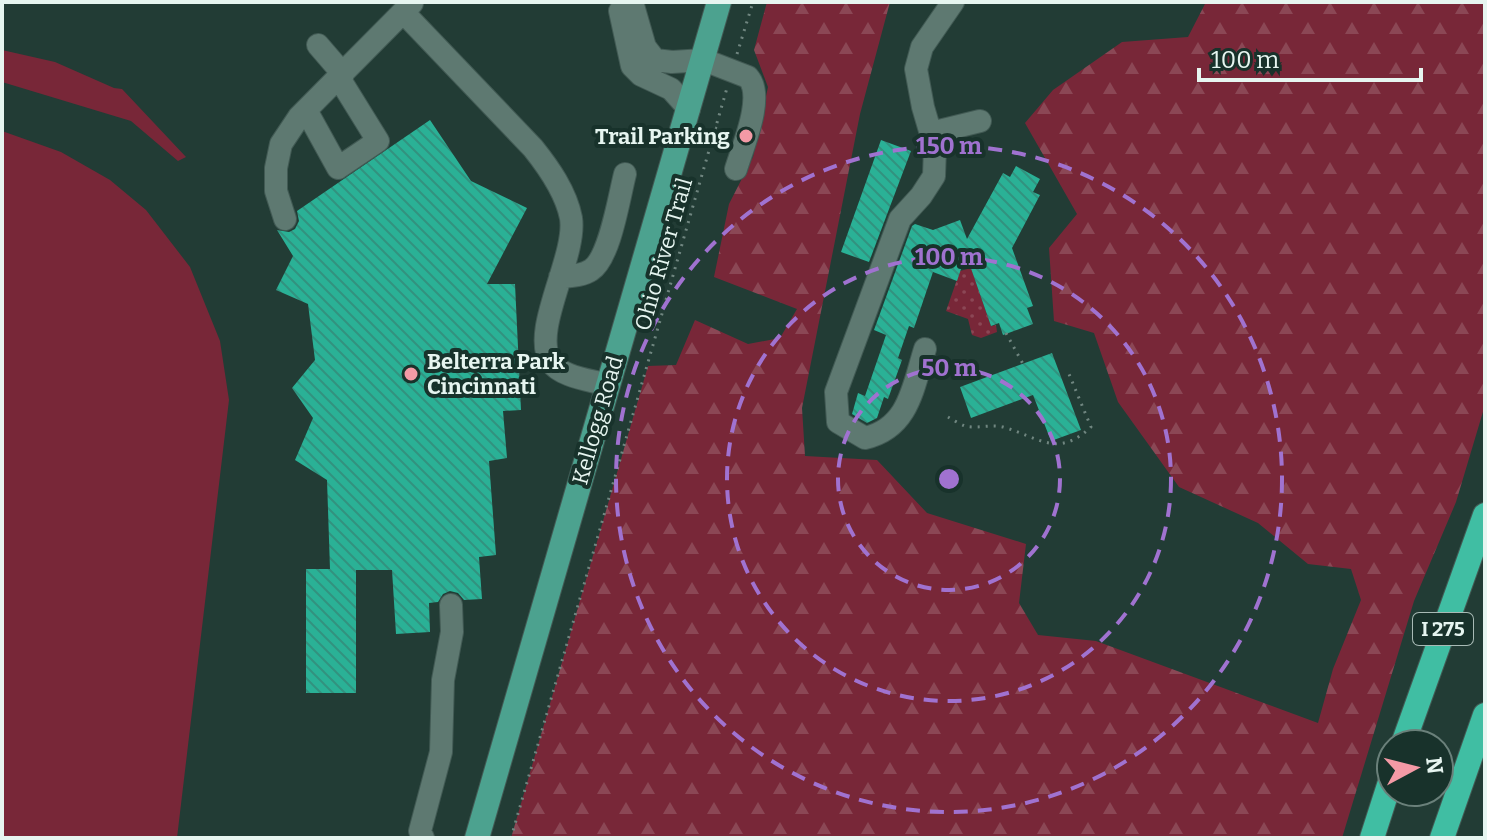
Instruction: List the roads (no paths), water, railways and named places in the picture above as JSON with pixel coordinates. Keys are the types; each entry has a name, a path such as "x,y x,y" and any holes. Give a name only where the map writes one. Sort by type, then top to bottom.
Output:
{"highway":[{"name":"I 275","path":"1408,728 1485,515"},
{"path":"1442,838 1485,715"},
{"path":"1372,838 1382,808"}],"main road":[{"name":"Kellogg Road","path":"477,838 719,2"}],"lane":[{"path":"618,2 632,66 641,75 671,89 689,109"},
{"path":"632,2 645,47 655,60 704,60 748,77 756,100 736,169"},
{"path":"925,349 906,406 894,427 865,438 838,422 836,392 900,219 934,176 935,148 916,69 922,47 953,2"},
{"path":"285,219 276,191 276,168 281,144 306,110 408,7 549,168 571,218 569,250 548,321 547,353 552,364 561,371 607,385"},
{"path":"306,110 338,168 378,141 341,76 318,45"},
{"path":"931,133 980,121"},
{"path":"560,277 577,276 592,270 601,258 625,174"},
{"path":"569,250 595,252 606,244"},
{"path":"423,838 420,831 441,752 443,680 452,632 451,605"}],"place":[{"name":"Trail Parking","path":"746,136"},
{"name":"Belterra Park Cincinnati","path":"411,374"}]}
